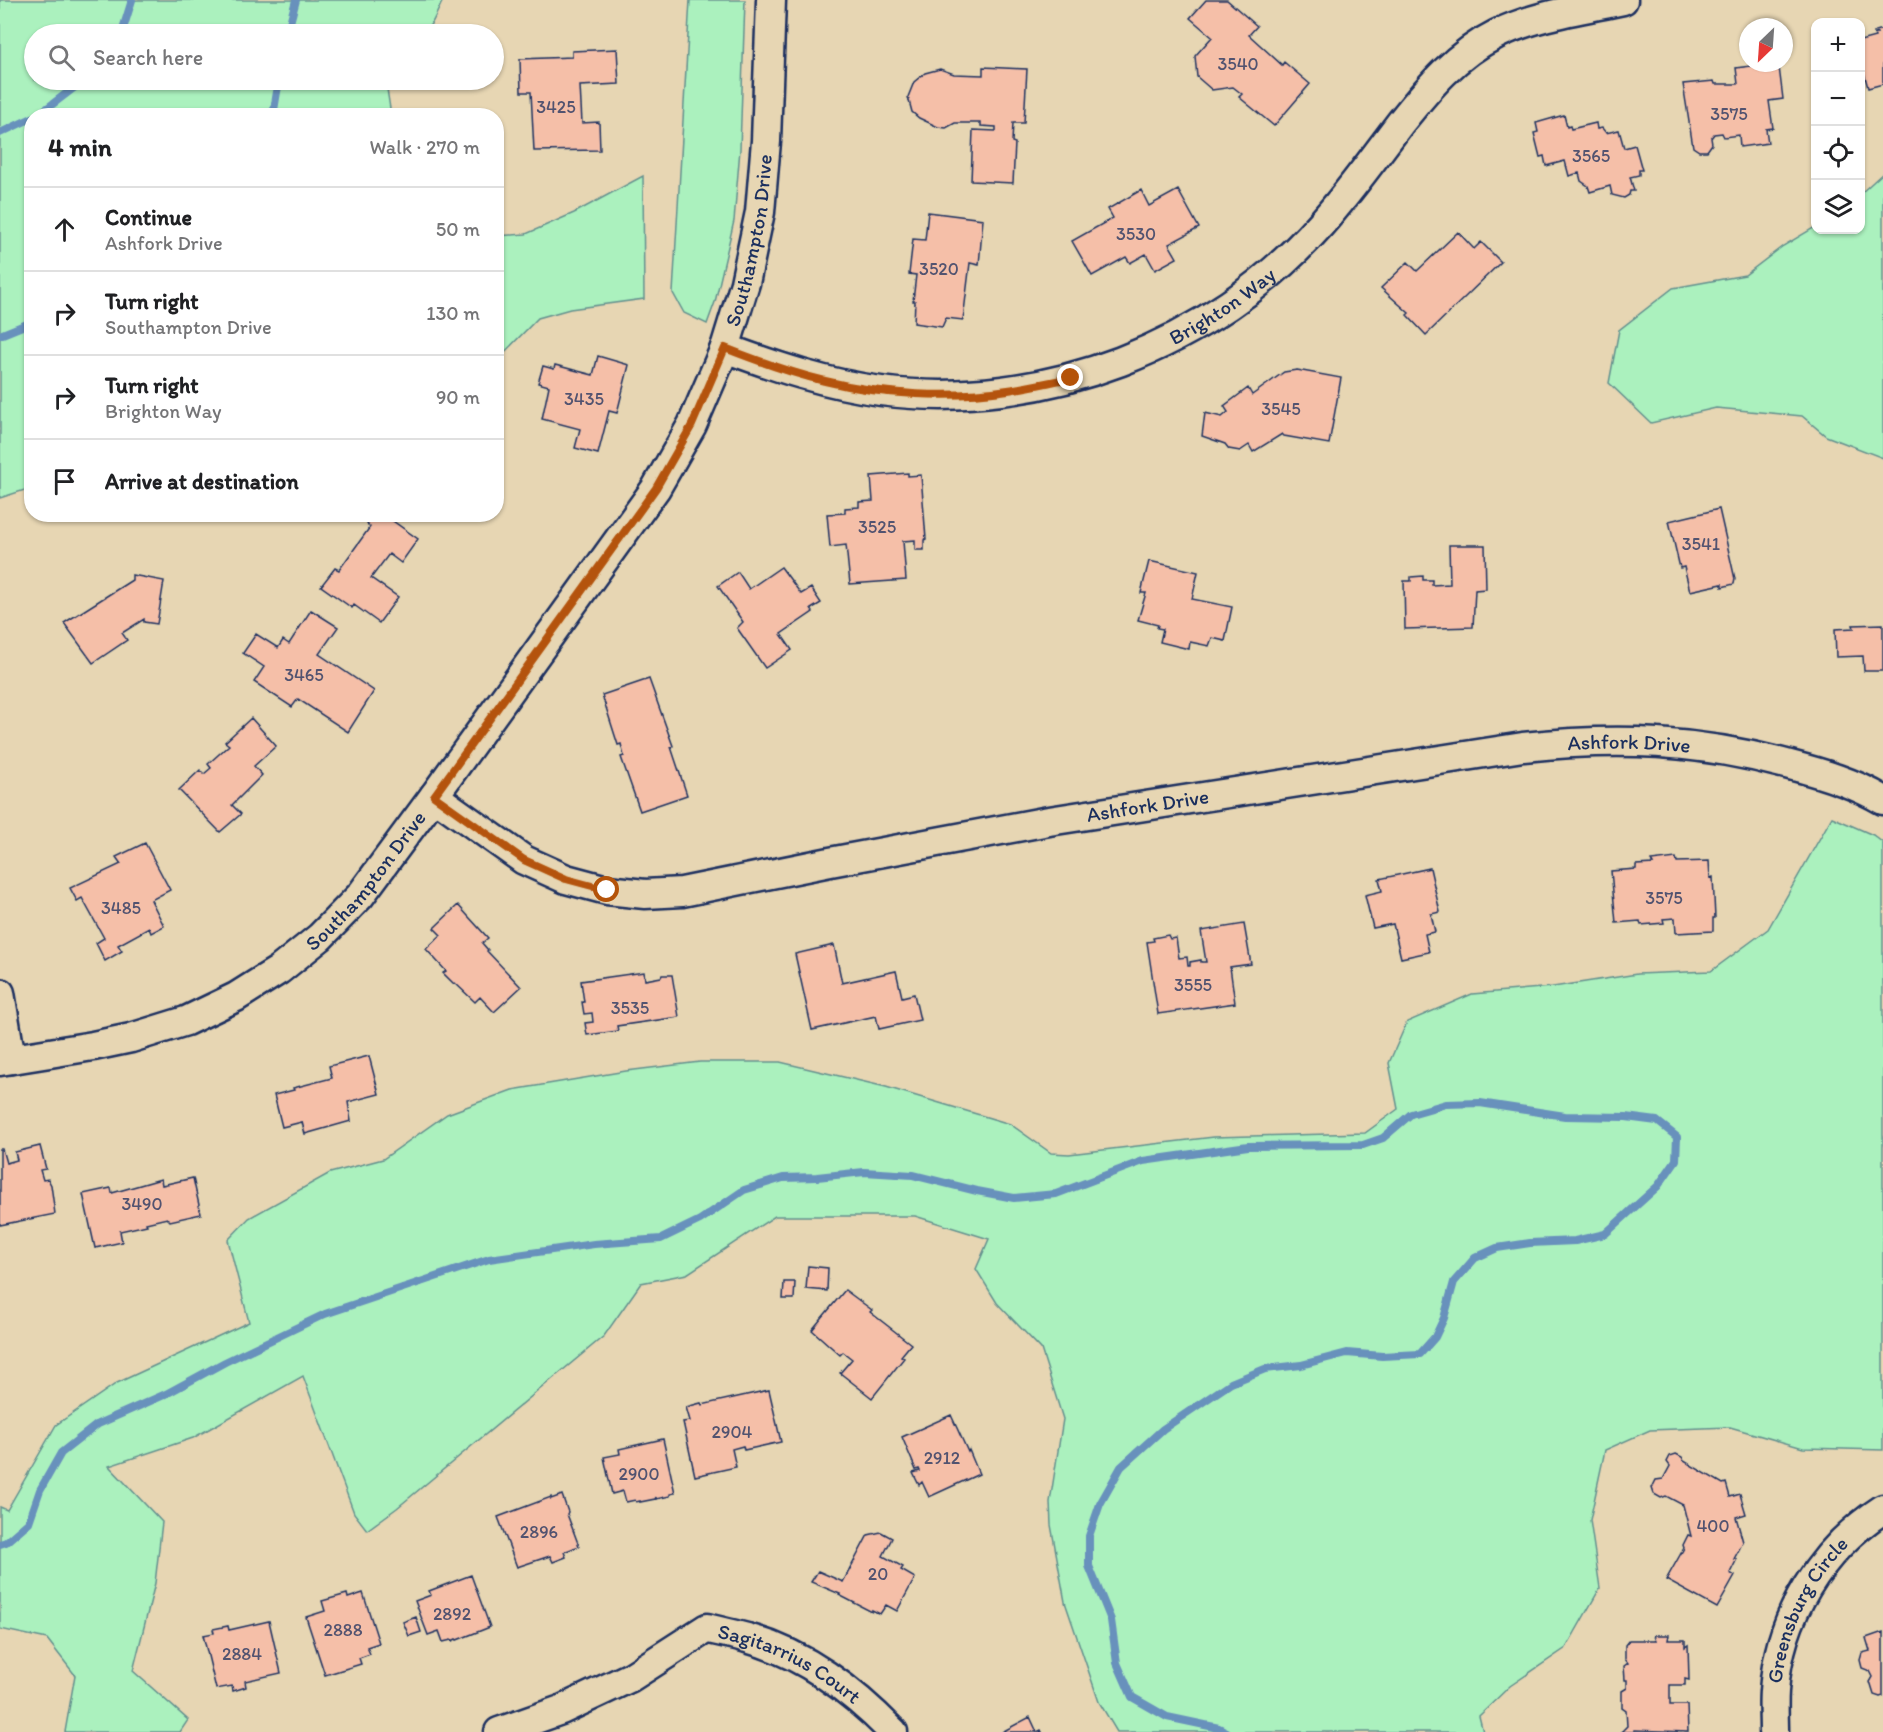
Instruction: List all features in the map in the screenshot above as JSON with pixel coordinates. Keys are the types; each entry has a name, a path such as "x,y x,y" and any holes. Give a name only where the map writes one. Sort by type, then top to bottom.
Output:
{"street":[{"name":"Southampton Drive","path":"5,1060 131,1038 186,1021 245,992 279,970 320,937 360,896 434,796 656,488 692,425 725,348 745,283 760,212 766,141 771,0"},
{"name":"Brighton Way","path":"725,348 825,381 883,392 942,395 1006,391 1071,378 1126,360 1182,334 1230,305 1279,267 1320,225 1433,82 1465,53 1496,35 1530,21 1623,0"},
{"name":"Ashfork Drive","path":"434,796 524,860 566,879 607,890 645,894 682,892 1048,821 1523,747 1569,742 1632,740 1689,744 1753,755 1812,771 1870,792 1883,800"},
{"path":"0,993 5,1060"},
{"name":"Greensburg Circle","path":"1774,1732 1773,1691 1779,1652 1792,1613 1811,1579 1835,1548 1866,1520 1883,1509"},
{"name":"Sagitarrius Court","path":"565,1721 707,1628 749,1638 817,1669 868,1706 893,1732"},
{"path":"499,1732 565,1721"}],"green space":[{"path":"0,0 443,0 431,24 24,24 24,90 387,90 390,108 24,108 24,490 0,498"},
{"path":"690,0 745,0 740,149 734,221 715,302 707,324 684,313 673,293"},
{"path":"1883,173 1883,458 1826,436 1802,416 1716,408 1651,423 1609,383 1619,330 1673,288 1745,275 1783,246 1811,229 1811,234 1865,234 1865,189"},
{"path":"643,176 644,299 570,309 538,318 504,353 504,236 526,234 574,213"},
{"path":"1832,817 1873,835 1883,843 1883,1450 1803,1448 1730,1427 1650,1430 1605,1450 1590,1520 1600,1588 1566,1648 1510,1686 1479,1716 1483,1732 1117,1732 1099,1702 1065,1602 1051,1525 1050,1502 1063,1419 1041,1349 997,1303 976,1269 989,1239 915,1216 775,1216 687,1274 641,1283 604,1336 397,1508 367,1530 354,1513 303,1376 193,1438 109,1466 162,1522 155,1583 133,1671 188,1720 180,1732 65,1732 75,1675 47,1639 0,1629 0,1507 7,1510 56,1425 117,1383 249,1322 228,1240 249,1218 330,1173 383,1159 447,1114 512,1090 626,1071 700,1062 780,1062 886,1087 1010,1124 1051,1153 1069,1154 1214,1137 1365,1133 1398,1109 1389,1063 1407,1022 1472,994 1553,987 1637,974 1711,971 1768,929"}],"building":[{"path":"1206,0 1227,0 1257,26 1249,35 1282,65 1284,62 1310,84 1274,126 1239,97 1242,94 1233,87 1212,90 1197,77 1195,56 1212,37 1190,18"},
{"path":"1883,29 1883,84 1868,88 1865,76 1865,40 1875,37 1876,31"},
{"path":"617,49 619,84 580,86 582,123 599,122 600,150 534,151 531,92 521,92 520,59 572,57 572,51"},
{"path":"983,67 1027,69 1024,123 1013,123 1012,142 1015,143 1013,183 971,181 973,130 996,131 996,127 981,126 981,123 955,123 946,128 938,127 912,112 908,97 914,82 925,73 940,69 954,74 983,75"},
{"path":"1736,68 1739,68 1739,72 1780,72 1783,99 1769,101 1773,128 1766,129 1768,143 1740,147 1739,135 1724,137 1722,133 1714,134 1711,138 1712,144 1707,151 1699,151 1693,147 1683,84 1714,81 1715,84 1738,84"},
{"path":"1564,115 1567,127 1570,126 1571,129 1596,123 1597,129 1602,128 1606,133 1619,130 1624,148 1635,145 1642,170 1639,170 1639,175 1630,177 1634,191 1630,191 1629,195 1624,198 1612,195 1610,186 1590,192 1588,186 1581,181 1579,173 1569,176 1565,161 1546,166 1544,156 1540,157 1534,133 1538,132 1536,123"},
{"path":"1141,190 1149,206 1178,190 1199,228 1169,244 1177,258 1155,270 1146,254 1130,263 1126,257 1092,276 1072,241 1113,218 1108,209"},
{"path":"928,212 983,219 979,265 970,263 963,320 946,318 942,327 914,323 915,301 913,301 916,275 909,274 913,239 925,240"},
{"path":"1458,232 1474,249 1481,242 1501,262 1426,335 1407,315 1409,313 1381,288 1408,262 1417,271"},
{"path":"598,356 629,365 617,413 609,411 598,454 575,448 580,429 542,419 549,386 538,383 543,366 554,369 555,365 593,375"},
{"path":"1297,370 1341,378 1329,444 1282,434 1253,452 1249,445 1240,451 1229,449 1225,444 1202,436 1205,413 1222,417 1228,412 1224,406 1248,388 1252,395 1284,372"},
{"path":"908,473 908,476 921,475 926,539 924,550 915,550 915,540 903,541 906,580 850,584 846,545 830,547 827,514 845,513 845,508 859,507 859,502 873,501 871,476"},
{"path":"1719,509 1735,579 1734,584 1722,587 1722,584 1690,591 1684,567 1680,568 1669,521"},
{"path":"368,522 394,522 418,539 401,563 389,554 371,578 398,597 379,623 354,605 352,608 321,586 335,568 339,570 370,527 367,524"},
{"path":"1449,545 1485,545 1486,589 1475,590 1473,627 1405,629 1404,581 1411,581 1411,577 1423,576 1423,580 1432,580 1432,585 1450,584"},
{"path":"1149,561 1198,572 1192,599 1232,607 1225,641 1212,638 1209,646 1190,642 1189,649 1160,642 1163,629 1157,628 1158,625 1138,620 1146,593 1141,593"},
{"path":"781,567 801,594 811,588 821,603 811,609 813,612 781,634 792,650 765,668 737,628 743,622 718,586 738,572 749,589"},
{"path":"132,575 164,581 157,624 144,622 144,619 122,633 127,640 93,663 64,623 132,580"},
{"path":"311,610 338,627 319,654 374,691 348,732 298,699 292,707 254,682 264,667 243,653 256,634 278,648 283,640 289,644"},
{"path":"1883,624 1883,671 1864,671 1863,656 1836,657 1835,629 1854,628 1853,625"},
{"path":"649,679 673,746 671,747 687,795 640,811 621,757 624,756 621,744 618,745 602,695"},
{"path":"251,718 276,746 254,766 262,775 232,805 241,814 220,832 179,790 200,770 204,774 211,768 208,764 229,745 225,742"},
{"path":"145,843 170,890 151,900 164,926 151,933 149,928 118,945 122,951 105,961 96,943 104,938 82,898 77,901 70,888 121,864 116,857"},
{"path":"1676,858 1677,862 1709,861 1710,878 1713,877 1715,918 1713,918 1713,931 1676,933 1675,918 1663,919 1664,923 1641,925 1640,921 1616,923 1611,871 1636,869 1636,865 1653,864 1651,861"},
{"path":"1430,868 1440,912 1431,914 1435,932 1425,934 1429,952 1401,958 1393,924 1373,928 1365,895 1382,891 1379,879"},
{"path":"458,905 488,938 482,943 487,951 521,987 494,1012 480,997 475,1002 454,984 443,973 446,971 426,949 441,935 434,928"},
{"path":"1244,924 1251,964 1230,967 1235,1003 1158,1014 1147,942 1154,941 1153,938 1168,935 1170,939 1176,938 1179,958 1187,957 1188,966 1190,966 1190,962 1201,960 1201,962 1206,962 1201,931"},
{"path":"834,945 842,983 896,971 902,997 914,994 920,1020 879,1029 876,1016 812,1030 795,954"},
{"path":"644,972 645,980 662,975 672,975 679,1017 617,1026 618,1031 587,1035 585,1023 593,1022 592,1013 584,1014 581,981"},
{"path":"369,1056 379,1094 348,1102 351,1121 305,1134 302,1122 282,1127 274,1095 332,1078 329,1066"},
{"path":"40,1146 46,1169 40,1170 43,1180 48,1179 51,1185 55,1214 0,1225 0,1149 2,1149 6,1163 17,1160 15,1152"},
{"path":"193,1178 201,1214 170,1221 167,1218 120,1231 122,1242 95,1248 83,1194 111,1188 112,1193 161,1179 162,1185"},
{"path":"808,1266 828,1268 827,1291 806,1289"},
{"path":"784,1282 795,1282 794,1299 783,1299"},
{"path":"845,1290 911,1344 901,1356 904,1358 872,1398 840,1373 852,1359 843,1352 840,1355 812,1330"},
{"path":"769,1390 781,1442 744,1450 743,1446 732,1449 736,1467 695,1476 683,1422 690,1421 686,1407"},
{"path":"951,1415 979,1474 929,1497 922,1482 919,1485 913,1473 920,1471 916,1470 902,1437"},
{"path":"663,1439 675,1493 640,1502 635,1500 626,1502 623,1491 612,1494 604,1457 620,1454 619,1449"},
{"path":"1676,1454 1723,1484 1726,1483 1730,1497 1740,1494 1746,1514 1736,1517 1743,1542 1730,1573 1735,1576 1717,1608 1666,1580 1684,1548 1683,1545 1688,1535 1691,1536 1683,1505 1666,1496 1661,1498 1654,1494 1652,1488 1656,1480 1663,1479 1670,1466 1667,1462 1670,1456"},
{"path":"562,1495 579,1546 564,1552 566,1557 553,1562 550,1556 517,1567 498,1517"},
{"path":"881,1532 892,1538 883,1556 903,1567 901,1570 915,1578 897,1611 886,1605 880,1614 872,1610 872,1612 840,1594 811,1582 818,1571 843,1582 868,1535"},
{"path":"471,1575 490,1627 452,1641 443,1642 439,1631 428,1635 415,1601 431,1595 429,1591"},
{"path":"363,1593 379,1643 367,1647 370,1654 359,1658 361,1664 325,1675 306,1617 325,1611 322,1601 347,1594 348,1598"},
{"path":"416,1617 421,1632 409,1636 403,1622"},
{"path":"269,1621 281,1673 245,1681 246,1687 233,1691 232,1686 216,1689 203,1635 214,1633 213,1629 228,1626 229,1630"},
{"path":"1883,1632 1883,1696 1880,1697 1874,1695 1870,1682 1873,1677 1870,1671 1862,1668 1860,1660 1862,1653 1870,1651 1866,1638"},
{"path":"1654,1635 1669,1635 1668,1640 1685,1640 1685,1647 1688,1645 1689,1680 1685,1679 1685,1685 1670,1685 1670,1705 1687,1705 1688,1732 1634,1730 1634,1732 1621,1732 1627,1726 1626,1710 1622,1707 1622,1691 1627,1688 1624,1666 1628,1663 1625,1659 1625,1645 1629,1640 1656,1640"},
{"path":"1030,1717 1037,1732 1002,1732"}],"waterway":[{"path":"125,24 132,0"},
{"path":"290,24 296,0"},
{"path":"47,108 71,90"},
{"path":"274,108 277,90"},
{"path":"0,133 24,122"},
{"path":"0,335 24,325"},
{"path":"0,1544 6,1542 29,1522 40,1490 61,1453 98,1424 166,1394 225,1362 325,1314 489,1259 594,1244 661,1239 700,1220 744,1190 783,1178 864,1172 913,1175 1014,1198 1056,1194 1143,1161 1248,1146 1363,1145 1383,1138 1411,1114 1446,1104 1480,1103 1565,1116 1626,1117 1657,1121 1677,1137 1676,1160 1658,1186 1605,1234 1575,1241 1530,1243 1497,1248 1475,1258 1454,1282 1444,1318 1435,1337 1420,1354 1382,1356 1347,1353 1301,1365 1265,1369 1231,1383 1163,1429 1121,1467 1100,1504 1089,1536 1089,1566 1111,1620 1117,1663 1132,1697 1167,1717 1219,1728 1227,1732"}],"route":[{"path":"607,890 566,879 524,860 434,796 656,488 692,425 725,348 825,381 883,392 942,395 1006,391 1071,378"}]}
